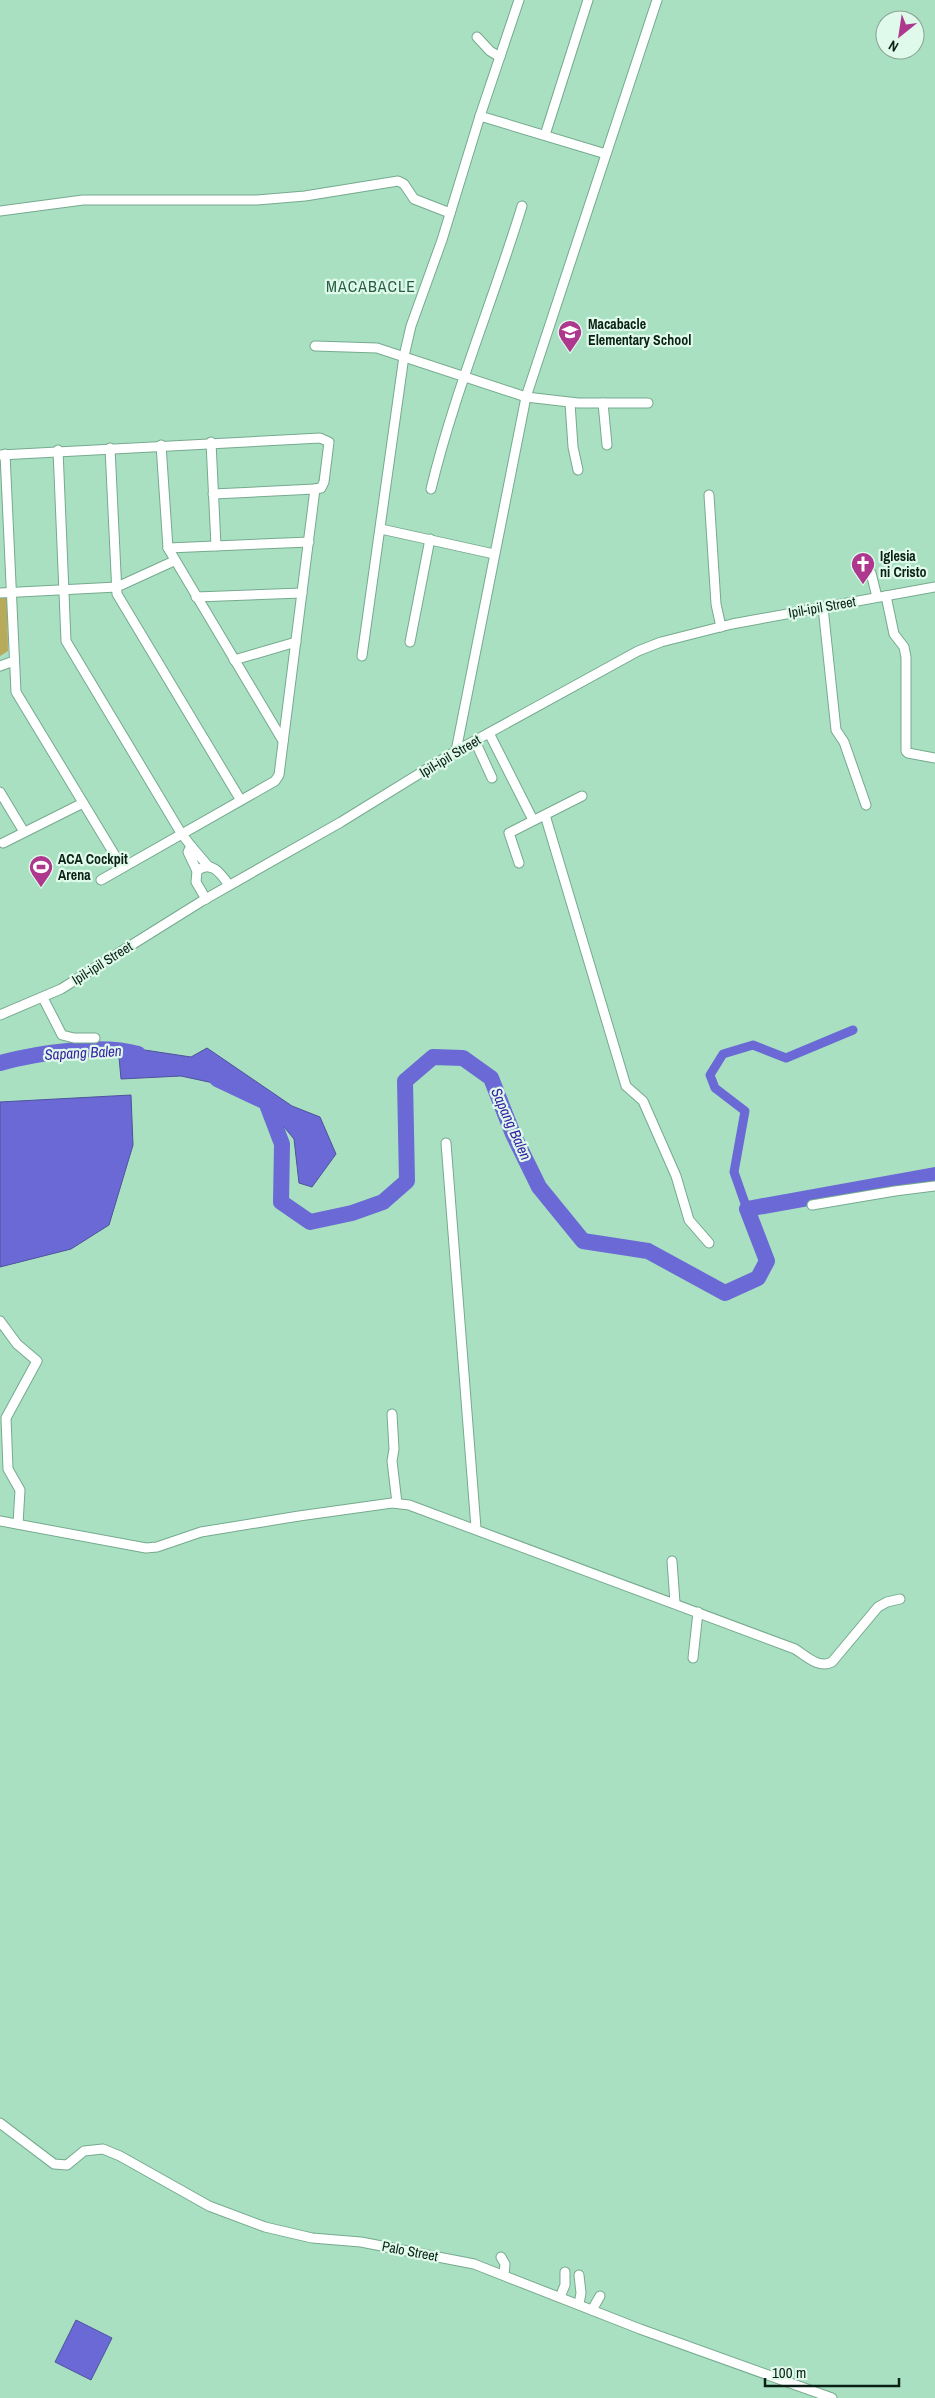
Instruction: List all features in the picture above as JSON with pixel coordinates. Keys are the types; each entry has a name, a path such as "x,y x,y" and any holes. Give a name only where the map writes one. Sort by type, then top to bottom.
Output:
{"street":[{"path":"362,656 404,356 411,326 519,0"},
{"path":"545,135 588,0"},
{"path":"456,751 526,397 657,0"},
{"path":"477,36 490,51 500,57"},
{"path":"480,116 606,154"},
{"path":"0,211 83,200 258,200 305,196 398,181 404,184 414,199 450,213"},
{"path":"431,490 464,377 506,258 522,206"},
{"path":"315,346 378,348 526,397 570,402 648,403"},
{"path":"570,402 573,447 578,470"},
{"path":"603,403 607,445"},
{"path":"122,867 16,692 3,454 320,438 326,440 329,445 324,482 321,488 213,494"},
{"path":"211,442 216,546"},
{"path":"161,445 166,543 168,548 283,741"},
{"path":"110,448 117,587 120,599 240,799"},
{"path":"58,450 66,641 181,833 190,846 210,866 219,871 229,885"},
{"path":"101,880 240,799 275,781 279,775 315,489"},
{"path":"709,495 716,604 721,627"},
{"path":"381,529 494,554"},
{"path":"410,642 430,539"},
{"path":"168,548 309,542"},
{"path":"0,593 117,587 174,560"},
{"path":"871,573 876,597"},
{"name":"Ipil-ipil Street","path":"0,1015 42,998 69,984 229,885 341,822 456,751 638,651 661,642 721,627 935,587"},
{"path":"196,597 302,593"},
{"path":"886,596 894,634 904,648 906,657 906,750 908,753 935,758"},
{"path":"823,607 836,730 844,742 866,806"},
{"path":"234,660 296,642"},
{"path":"0,666 14,660"},
{"path":"489,733 533,820"},
{"path":"475,741 492,778"},
{"path":"0,792 24,832"},
{"path":"519,863 509,832 582,796"},
{"path":"4,843 83,803"},
{"path":"545,815 626,1086 643,1101 676,1176 689,1220 709,1243"},
{"path":"190,846 188,852 197,871 196,882 206,899"},
{"path":"197,871 202,867 210,866"},
{"path":"42,998 62,1034 74,1038 95,1038"},
{"path":"446,1143 476,1528"},
{"path":"812,1205 935,1186"},
{"path":"0,1321 17,1344 38,1362 6,1418 8,1469 20,1490 18,1524"},
{"path":"392,1414 394,1449 392,1461 397,1503"},
{"path":"0,1521 146,1548 157,1547 201,1532 397,1503 422,1508 675,1603 795,1649 820,1664 826,1665 832,1662 878,1607 887,1602 900,1599"},
{"path":"672,1561 675,1603"},
{"path":"693,1658 698,1612"},
{"name":"Palo Street","path":"0,2123 54,2164 67,2165 84,2151 103,2149 120,2156 209,2206 265,2227 312,2238 361,2242 474,2264 640,2329 832,2398"},
{"path":"501,2257 505,2264 504,2275"},
{"path":"560,2297 565,2285 565,2272"},
{"path":"578,2274 581,2293 579,2304"},
{"path":"592,2310 600,2296"}],"shaded area":[{"path":"0,597 7,597 8,651 0,656"},
{"path":"118,1046 191,1057 207,1048 292,1106 320,1117 336,1154 312,1187 299,1183 294,1139 255,1092 181,1076 121,1079"},
{"path":"131,1095 133,1145 109,1225 71,1249 0,1267 0,1102"},
{"path":"76,2320 112,2338 91,2380 55,2362"}],"waterway":[{"path":"747,1209 734,1172 745,1111 715,1088 710,1075 723,1054 753,1045 786,1058 853,1030"},
{"name":"Sapang Balen","path":"0,1063 50,1053 88,1049 106,1049 138,1054"},
{"name":"Sapang Balen","path":"217,1079 266,1102 282,1144 281,1202 310,1222 352,1213 383,1202 407,1181 405,1081 433,1057 463,1058 491,1078 513,1134 539,1187 583,1241 648,1251 725,1293 758,1278 767,1261 747,1209 935,1175"}],"place":[{"name":"Macabacle Elementary School","path":"570,353"},
{"name":"Iglesia ni Cristo","path":"863,585"},
{"name":"ACA Cockpit Arena","path":"41,888"}],"district":[{"name":"MACABACLE","path":"371,286"}]}
